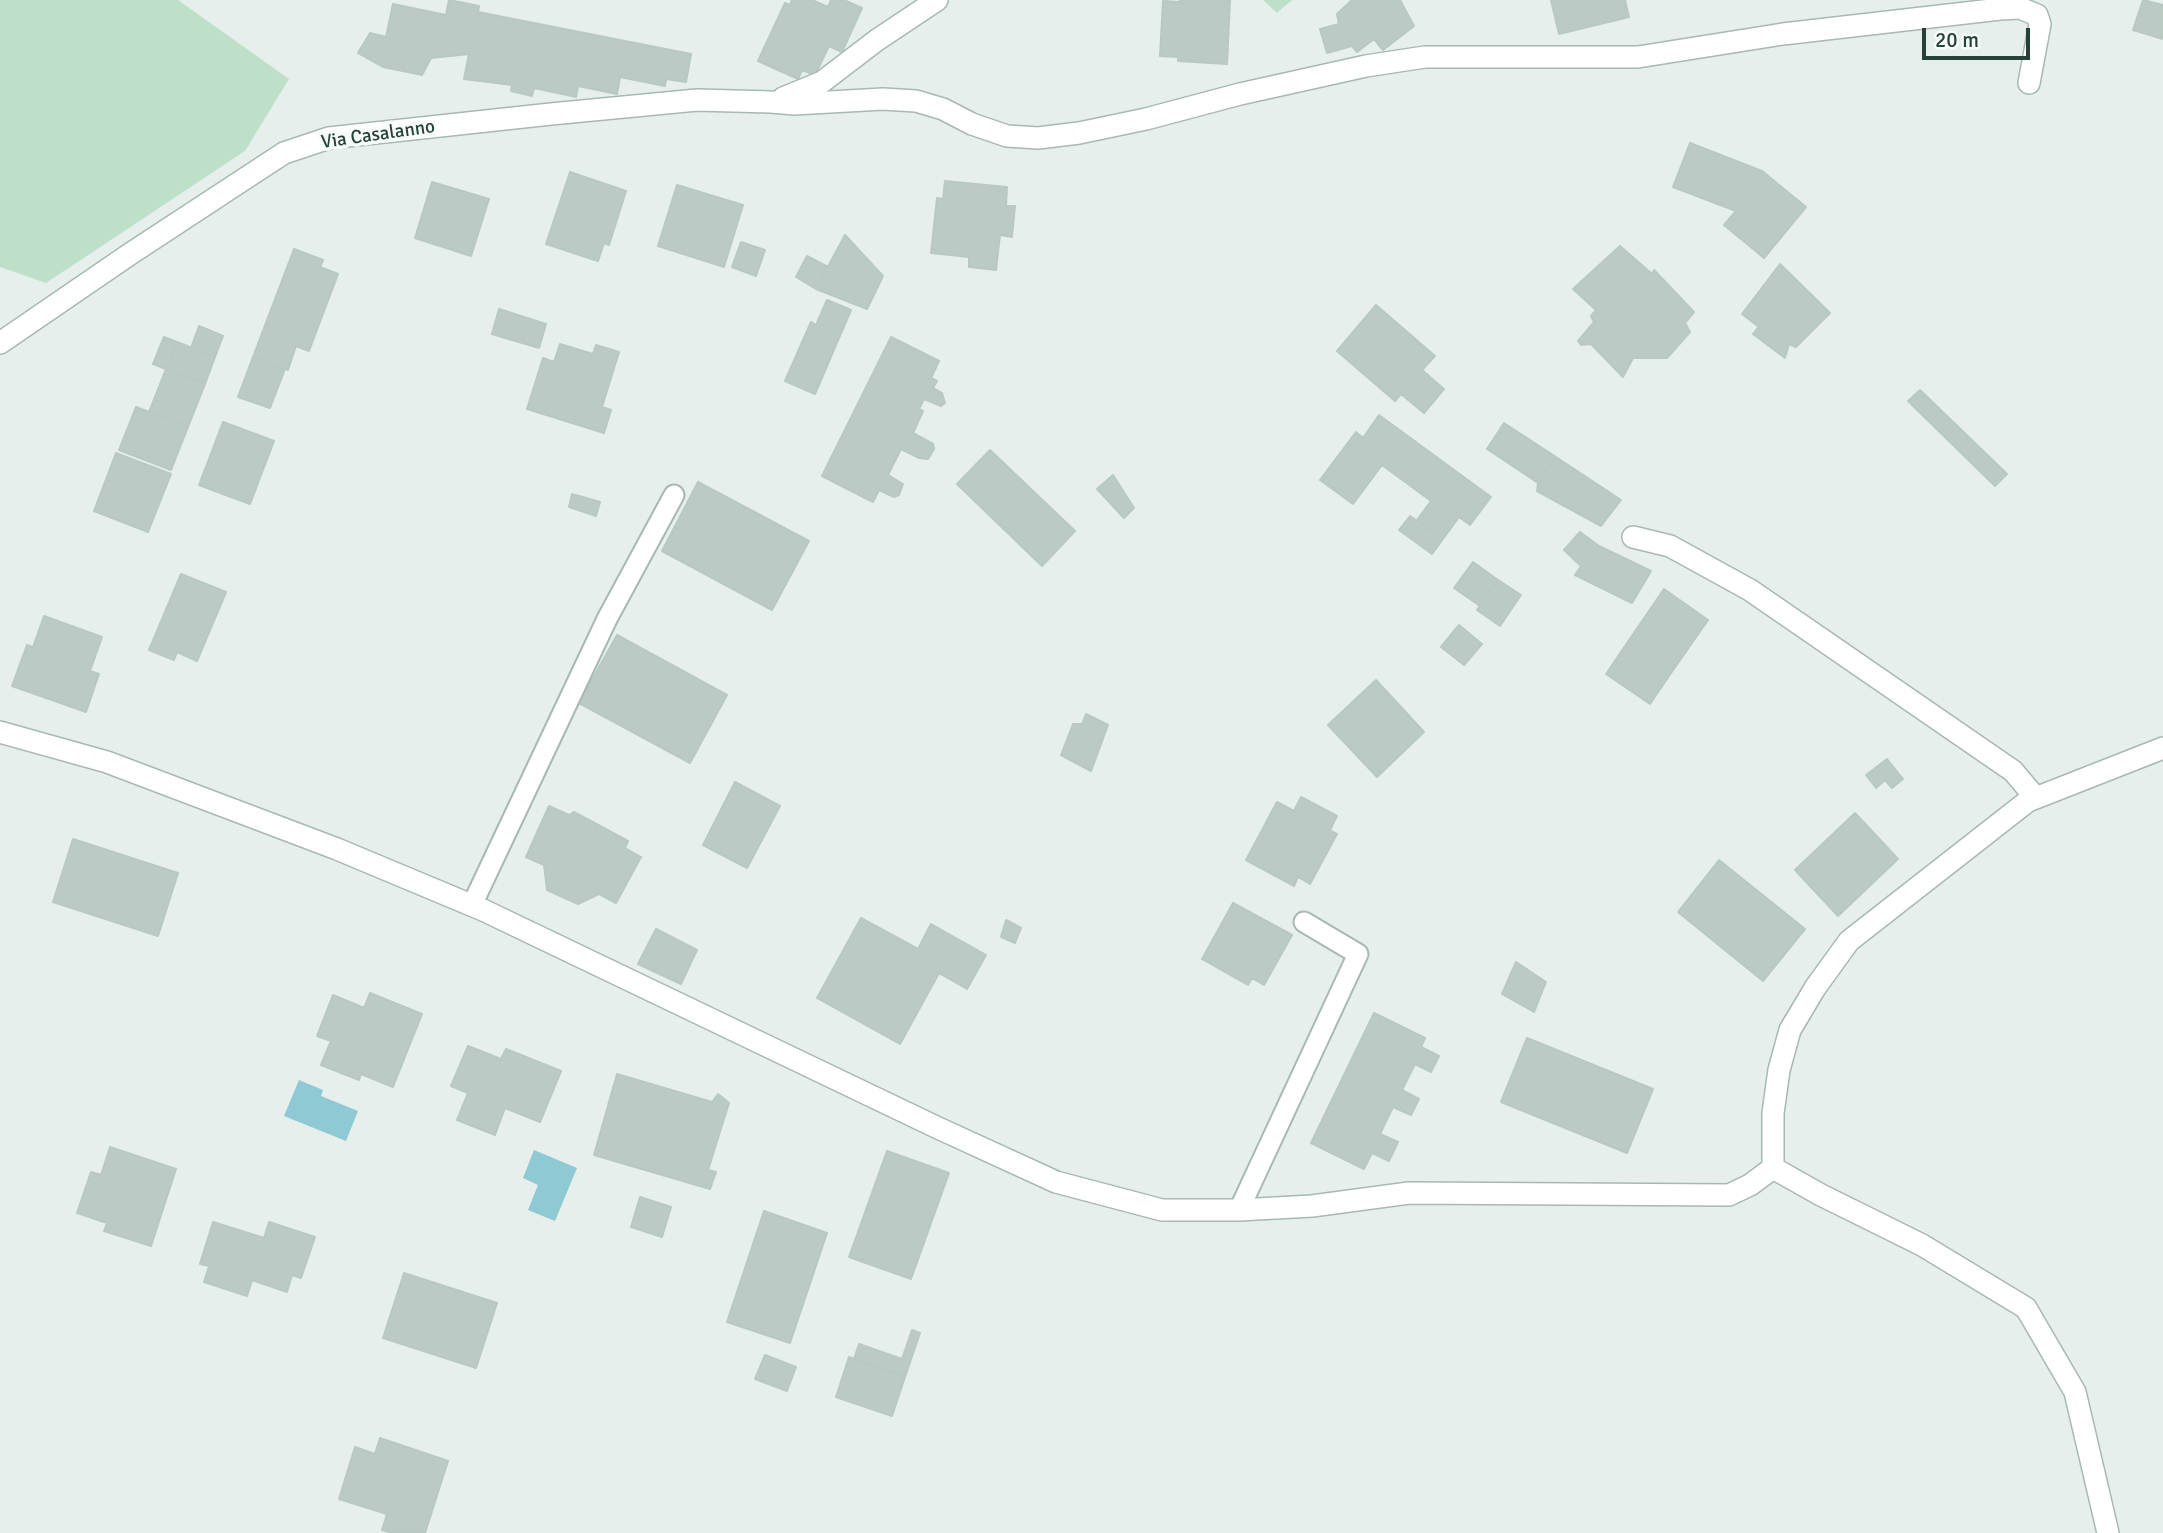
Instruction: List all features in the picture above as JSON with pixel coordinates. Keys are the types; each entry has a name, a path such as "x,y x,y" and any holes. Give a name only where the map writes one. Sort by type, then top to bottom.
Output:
{"street":[{"path":"771,102 822,82 877,40 937,0"},
{"name":"Via Casalanno","path":"0,343 284,153 329,138 697,100 794,104 883,99 916,101 943,109 972,124 1007,136 1038,138 1079,133 1146,119 1240,94 1366,66 1425,57 1637,57 1783,34 2010,8 2037,15 2040,24 2029,83"},
{"path":"1633,537 1670,546 1750,590 2013,771 2035,797"},
{"path":"0,732 107,762 337,849 472,905 1056,1182 1162,1210 1312,1206 1409,1193 1729,1195 1750,1185 1773,1168"},
{"path":"1773,1168 1773,1113 1779,1070 1790,1030 1815,988 1849,942 2035,797 2163,748"},
{"path":"1773,1168 1922,1245 2026,1308 2075,1392 2108,1533"}],"lane":[{"path":"472,905 607,620 674,495"},
{"path":"1239,1210 1358,954 1304,922"}],"green space":[{"path":"0,0 178,0 289,79 245,151 46,283 0,267"},
{"path":"1263,0 1292,0 1277,13"}],"water":[{"path":"299,1080 323,1090 321,1096 358,1111 346,1141 284,1116"},
{"path":"534,1150 577,1168 555,1221 528,1210 538,1185 523,1178"}],"building":[{"path":"449,0 479,6 478,12 691,54 686,82 666,79 665,86 620,77 617,94 578,86 576,97 534,88 532,96 511,91 512,85 464,79 469,54 431,58 422,75 383,67 358,53 370,33 386,37 393,4 446,15"},
{"path":"792,0 812,0 828,7 831,0 844,0 862,8 842,52 829,46 815,75 802,70 798,79 758,61 785,3 790,5"},
{"path":"1230,0 1227,64 1178,61 1178,57 1160,56 1163,1"},
{"path":"1352,0 1400,0 1414,26 1383,50 1374,39 1357,52 1352,46 1327,53 1320,29 1339,24 1337,14"},
{"path":"1551,0 1625,0 1629,17 1559,34"},
{"path":"2143,0 2163,5 2163,39 2133,30"},
{"path":"1690,143 1762,171 1806,207 1764,258 1724,225 1736,211 1673,187"},
{"path":"570,172 626,191 609,245 604,243 598,261 546,244"},
{"path":"945,181 1007,187 1006,206 1015,206 1012,237 1000,235 996,270 969,267 969,257 931,253 937,198 943,199"},
{"path":"432,182 489,199 471,256 415,238"},
{"path":"677,185 743,205 724,267 658,246"},
{"path":"845,235 883,276 867,309 816,289"},
{"path":"741,242 765,250 756,276 732,267"},
{"path":"1620,246 1652,274 1654,270 1694,312 1685,323 1690,332 1667,358 1633,358 1623,377 1591,344 1581,345 1578,341 1594,322 1591,316 1596,310 1573,289"},
{"path":"294,249 323,260 320,267 338,274 309,351 296,346 288,370 253,357"},
{"path":"807,256 828,267 816,289 796,277"},
{"path":"1780,264 1830,313 1796,347 1789,344 1785,358 1753,334 1759,327 1742,314"},
{"path":"827,300 851,310 815,394 785,381 811,322 816,325"},
{"path":"1376,305 1435,356 1422,370 1444,389 1424,413 1401,394 1395,401 1337,351"},
{"path":"499,309 546,324 539,348 492,334"},
{"path":"199,326 223,336 215,357 191,348"},
{"path":"164,337 177,342 166,369 153,364"},
{"path":"891,337 939,361 931,378 937,381 933,388 942,393 945,403 941,406 924,399 919,409 923,411 913,433 933,444 934,449 928,459 919,458 901,449 888,475 903,484 899,495 894,497 879,490 873,502 822,476"},
{"path":"177,342 215,357 205,384 166,369"},
{"path":"560,344 593,354 596,345 619,352 602,407 611,410 604,433 527,409 543,358 554,362"},
{"path":"253,357 285,369 270,408 238,397"},
{"path":"166,369 205,384 188,427 149,412"},
{"path":"1920,390 2007,474 1995,486 1908,401"},
{"path":"136,407 188,427 171,470 119,450"},
{"path":"1379,415 1491,497 1470,525 1459,517 1443,539 1417,520 1431,501 1382,465 1353,504 1320,480 1356,432 1363,438"},
{"path":"223,422 274,441 250,504 199,485"},
{"path":"1504,423 1556,457 1538,483 1487,449"},
{"path":"990,450 1075,531 1042,566 957,484"},
{"path":"116,453 171,474 148,532 94,511"},
{"path":"1556,457 1621,500 1601,526 1537,491 1538,483"},
{"path":"1113,475 1134,508 1124,518 1097,489"},
{"path":"698,482 809,541 772,610 662,551"},
{"path":"572,494 600,502 596,516 569,507"},
{"path":"1410,516 1443,539 1432,554 1399,530"},
{"path":"1580,532 1599,546 1651,571 1632,603 1575,575 1581,566 1564,550"},
{"path":"1473,562 1498,580 1480,606 1454,588"},
{"path":"181,574 226,592 197,661 177,652 174,660 149,650"},
{"path":"1498,580 1521,595 1500,626 1477,610"},
{"path":"1664,589 1708,620 1669,676 1625,646"},
{"path":"44,616 102,637 90,671 99,674 86,712 12,686 27,645 33,647"},
{"path":"1459,625 1482,644 1464,665 1441,647"},
{"path":"617,635 727,695 690,763 579,703"},
{"path":"1625,646 1669,676 1650,704 1606,674"},
{"path":"1376,680 1424,732 1377,777 1328,725"},
{"path":"1086,714 1108,725 1091,771 1061,755 1073,724 1082,724"},
{"path":"1887,759 1903,779 1892,788 1885,780 1876,788 1866,775"},
{"path":"735,782 780,806 747,868 703,845"},
{"path":"1301,797 1337,816 1330,830 1337,834 1310,884 1298,877 1294,886 1246,860 1277,802 1294,811"},
{"path":"549,806 569,815 574,812 628,841 625,848 641,857 616,903 599,894 578,904 547,890 544,865 526,857"},
{"path":"1855,813 1898,859 1838,916 1795,870"},
{"path":"73,839 178,873 158,936 53,902"},
{"path":"1719,860 1805,929 1763,981 1678,912"},
{"path":"1233,903 1292,935 1264,985 1252,978 1248,985 1202,959"},
{"path":"861,918 918,949 931,924 986,955 967,989 939,973 900,1044 817,998"},
{"path":"1006,920 1021,928 1015,943 1001,937"},
{"path":"656,929 697,950 681,984 638,964"},
{"path":"1516,962 1546,982 1534,1012 1502,994"},
{"path":"370,993 422,1014 393,1087 361,1074 359,1080 321,1065 331,1041 317,1036 333,995 364,1008"},
{"path":"1374,1013 1425,1038 1421,1047 1439,1056 1431,1072 1415,1064 1402,1090 1419,1099 1411,1115 1393,1107 1380,1134 1398,1142 1389,1161 1372,1153 1364,1169 1311,1143"},
{"path":"1527,1038 1653,1089 1627,1153 1501,1102"},
{"path":"468,1046 501,1059 506,1049 561,1071 540,1122 505,1108 495,1135 457,1120 468,1093 451,1086"},
{"path":"617,1074 712,1102 718,1094 729,1103 708,1170 716,1172 710,1189 594,1155"},
{"path":"110,1147 176,1169 151,1246 104,1231 107,1223 77,1213 91,1172 101,1175"},
{"path":"887,1151 949,1173 911,1279 849,1257"},
{"path":"640,1197 671,1207 662,1237 631,1227"},
{"path":"764,1211 827,1233 790,1343 727,1322"},
{"path":"213,1222 264,1238 269,1222 315,1237 301,1278 292,1275 287,1292 252,1280 247,1296 204,1282 209,1266 200,1264"},
{"path":"404,1273 497,1303 476,1368 383,1338"},
{"path":"912,1330 920,1333 905,1377 854,1359 859,1344 902,1359"},
{"path":"765,1355 796,1367 787,1391 755,1379"},
{"path":"849,1357 905,1377 892,1416 836,1397"},
{"path":"380,1438 448,1461 425,1533 393,1533 382,1530 387,1514 339,1499 355,1447 375,1454"}]}
